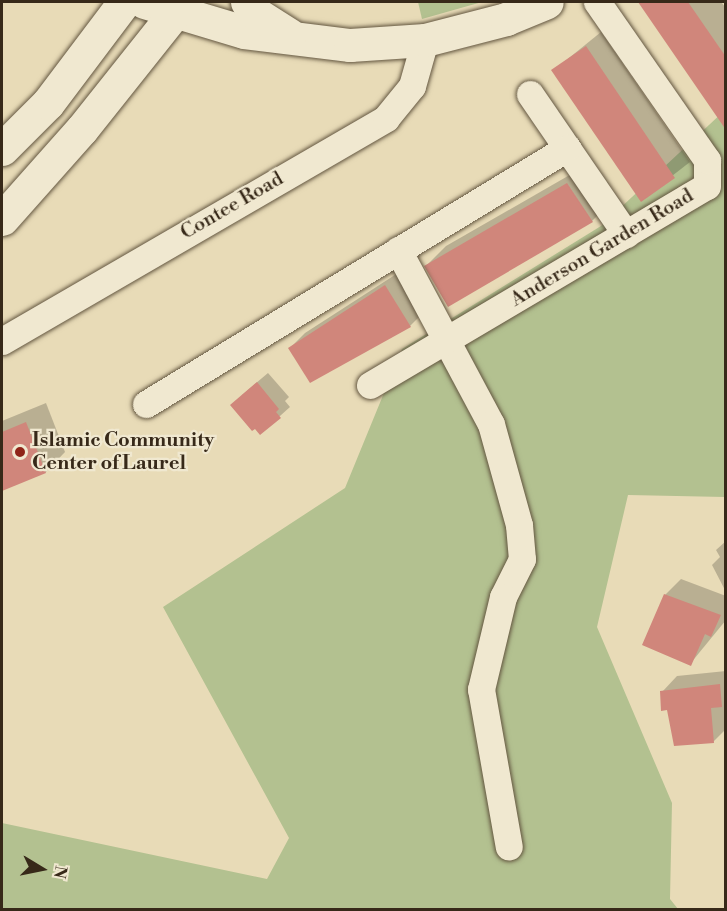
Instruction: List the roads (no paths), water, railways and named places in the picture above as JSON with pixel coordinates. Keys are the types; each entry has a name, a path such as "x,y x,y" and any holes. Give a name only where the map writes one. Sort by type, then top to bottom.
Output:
{"street":[{"path":"2,149 48,103 124,2"},
{"path":"144,2 180,8 301,42 350,45 425,40 506,19 547,2"},
{"path":"247,2 255,13 301,42"},
{"name":"Anderson Garden Road","path":"370,385 707,186 707,160 597,2"},
{"path":"2,219 82,129 180,8"},
{"name":"Contee Road","path":"2,341 386,118 412,86 425,40"},
{"path":"530,94 626,234"},
{"path":"146,404 567,148"},
{"path":"398,250 491,424 519,525 522,559 500,607 481,689 509,847"}],"place":[{"name":"Islamic Community Center of Laurel","path":"20,452"}]}
